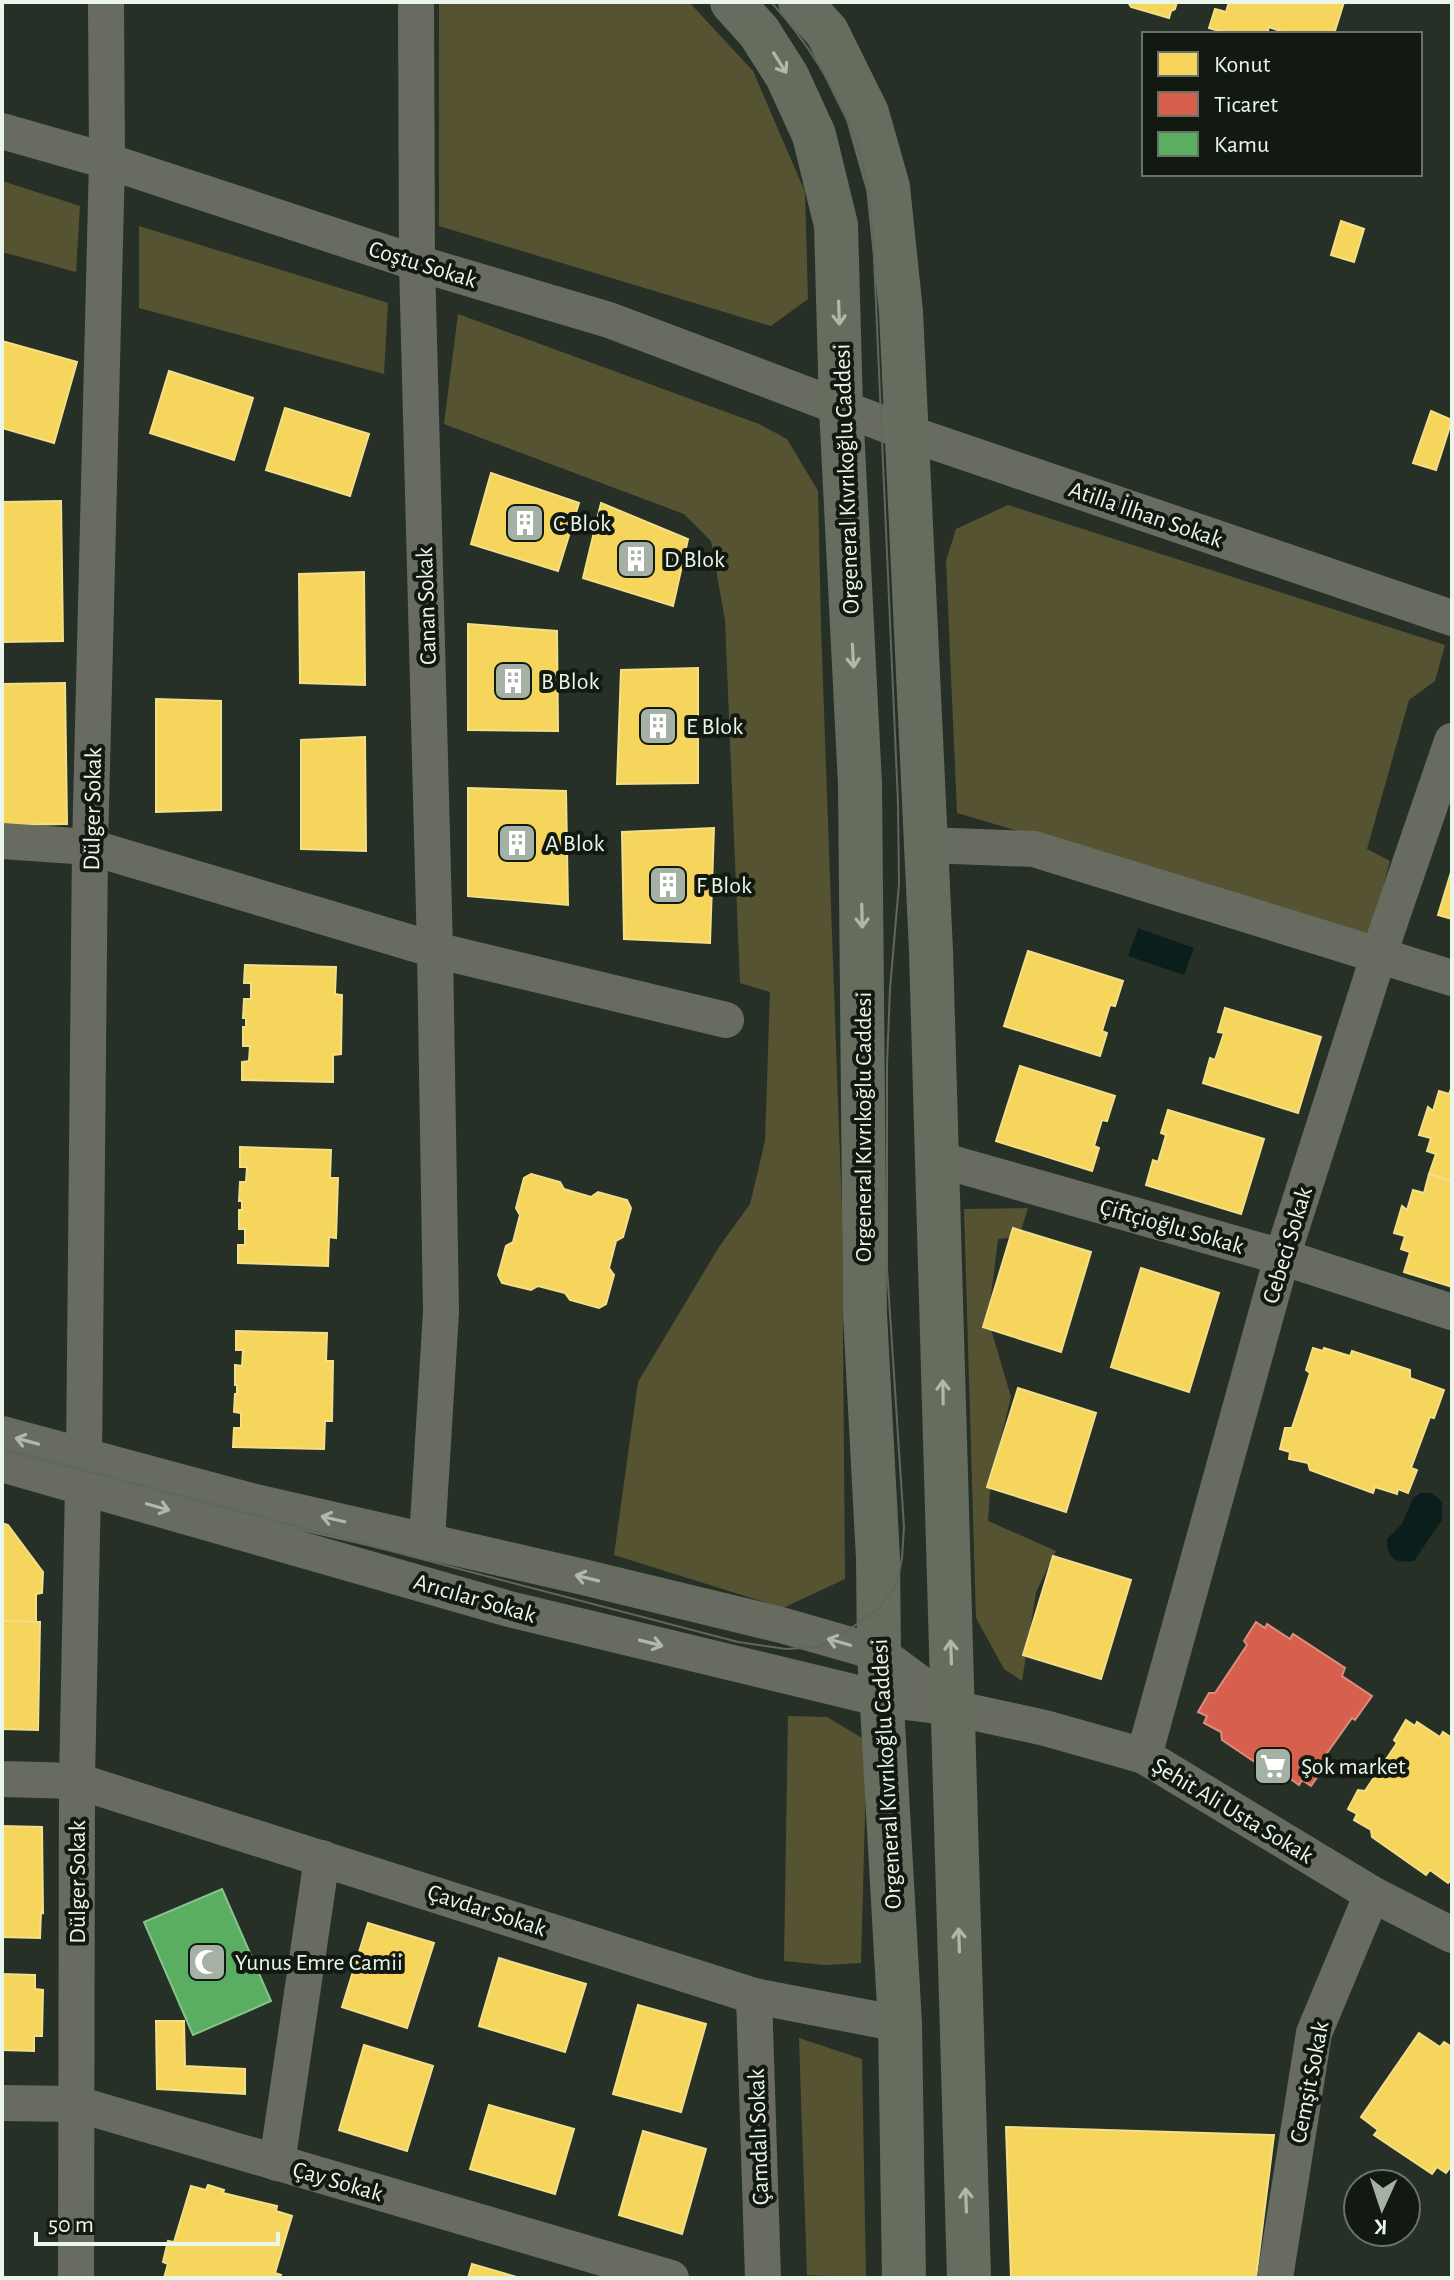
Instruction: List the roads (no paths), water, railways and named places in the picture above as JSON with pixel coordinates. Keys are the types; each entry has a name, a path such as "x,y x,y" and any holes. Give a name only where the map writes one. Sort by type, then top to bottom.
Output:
{"main road":[{"name":"Orgeneral Kıvrıkoğlu Caddesi","path":"732,2 759,32 787,76 814,135 836,225 841,407 860,784 865,1314 878,1558 879,1653 900,2024 904,2278"},
{"path":"800,2 827,32 867,113 888,187 901,312 937,1159 969,2278"}],"street":[{"name":"Dülger Sokak","path":"76,2278 77,1781 90,847 107,161 106,2"},
{"name":"Canan Sokak","path":"416,2 417,263 441,1312 427,1540"},
{"name":"Coştu Sokak","path":"2,131 107,161 417,263 609,320 841,407"},
{"name":"Atilla İlhan Sokak","path":"841,407 908,433 1452,618"},
{"name":"Cebeci Sokak","path":"1144,1756 1282,1257 1379,954 1452,741"},
{"path":"2,841 90,847 435,950 726,1020"},
{"path":"926,845 1034,849 1452,978"},
{"name":"Çiftçioğlu Sokak","path":"937,1159 1282,1257 1452,1312"},
{"path":"2,1434 83,1471 247,1500 427,1540 781,1625 879,1653 953,1708"},
{"name":"Arıcılar Sokak","path":"2,1464 83,1471 509,1609 882,1699 953,1708"},
{"name":"Şehit Ali Usta Sokak","path":"953,1708 1045,1728 1144,1756 1372,1894 1452,1935"},
{"path":"2,1779 77,1781"},
{"name":"Çavdar Sokak","path":"77,1781 754,1996 900,2024"},
{"path":"277,2163 322,1858"},
{"name":"Cemşit Sokak","path":"1275,2278 1314,2033 1372,1894"},
{"name":"Çamdalı Sokak","path":"754,1996 763,2278"},
{"name":"Çay Sokak","path":"2,2103 77,2104 671,2278"}],"water":[{"path":"1138,928 1194,948 1184,975 1128,956"},
{"path":"1421,1493 1432,1493 1442,1502 1442,1520 1414,1561 1394,1559 1389,1552 1387,1539 1402,1524 1413,1498"}],"tram line":[{"path":"2,1449 738,1642 786,1649 819,1647 877,1610 897,1584 904,1527 887,1268 887,1065 899,884 898,803 873,235 862,162 848,120 819,66 771,2"}],"place":[{"name":"C Blok","path":"525,523"},
{"name":"D Blok","path":"636,559"},
{"name":"B Blok","path":"513,681"},
{"name":"E Blok","path":"658,726"},
{"name":"A Blok","path":"517,843"},
{"name":"F Blok","path":"668,885"},
{"name":"Şok market","path":"1273,1766"},
{"name":"Yunus Emre Camii","path":"207,1962"}]}
